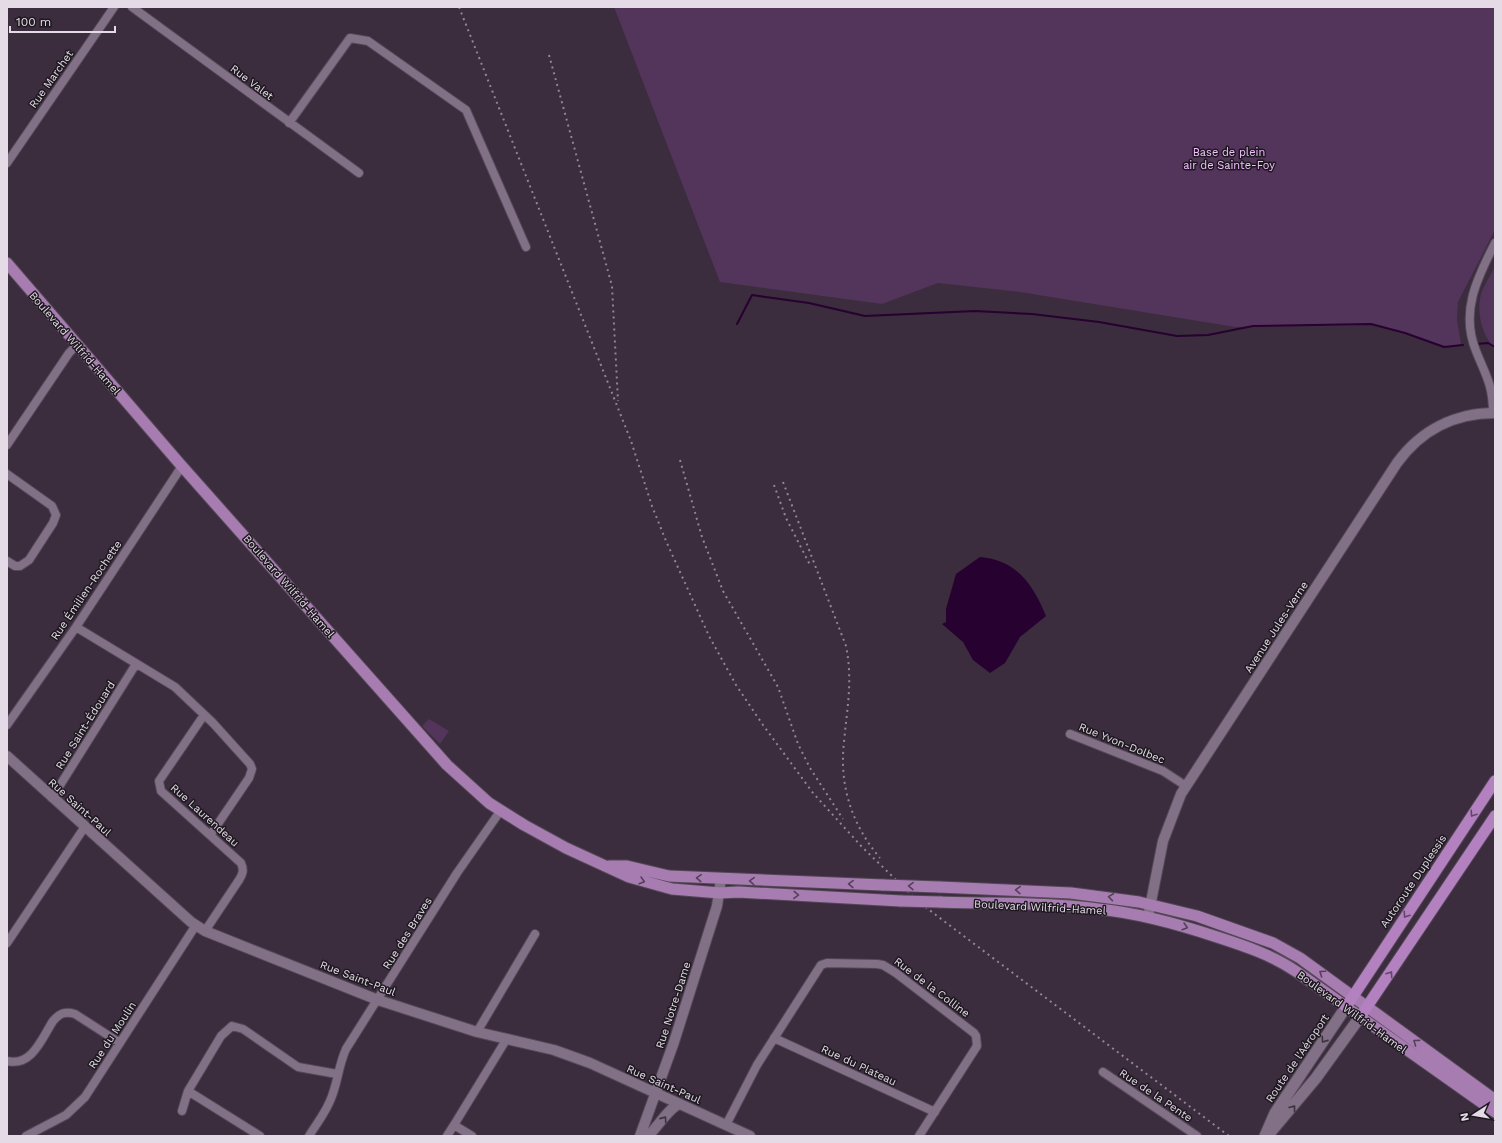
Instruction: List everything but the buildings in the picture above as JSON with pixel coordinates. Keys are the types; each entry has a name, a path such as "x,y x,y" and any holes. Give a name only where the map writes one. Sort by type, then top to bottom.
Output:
{"highway":[{"name":"Autoroute Duplessis","path":"1353,996 1495,781"},
{"path":"1368,1006 1495,816"},
{"name":"Route de l'Aéroport","path":"1346,1007 1353,996"},
{"name":"Route de l'Aéroport","path":"1360,1017 1368,1006"}],"main road":[{"name":"Boulevard Wilfrid-Hamel","path":"7,263 182,466 447,766 470,787 501,810 566,848 629,877 672,889 720,893 738,892 901,901 1087,907 1148,917 1192,929 1249,947 1288,966 1495,1112"},
{"name":"Boulevard Wilfrid-Hamel","path":"606,866 627,866 669,876 1071,893 1110,897 1150,904 1197,916 1286,949 1368,1006 1495,1100"},
{"name":"Route de l'Aéroport","path":"1266,1136 1275,1113 1346,1007"},
{"name":"Route de l'Aéroport","path":"1266,1136 1292,1108 1360,1017"}],"street":[{"name":"Rue Marchet","path":"7,163 114,7"},
{"name":"Rue Valet","path":"132,7 359,173"},
{"path":"289,123 350,38 368,41 466,110 526,247"},
{"path":"1494,413 1491,387 1474,346 1469,315 1475,284 1495,244"},
{"path":"7,445 69,353 77,345"},
{"name":"Avenue Jules-Verne","path":"1148,917 1165,833 1178,799 1402,457 1418,439 1440,425 1464,416 1494,413"},
{"name":"Rue Émilien-Rochette","path":"7,725 76,627 182,466"},
{"path":"7,474 52,506 56,515 53,523 29,560 20,566 15,566 7,561"},
{"path":"76,627 175,686 214,723 252,769 249,778 211,834"},
{"name":"Rue Saint-Édouard","path":"52,798 136,664"},
{"name":"Rue Laurendeau","path":"200,928 243,874 241,863 211,834 161,791 158,782 204,715"},
{"name":"Rue Yvon-Dolbec","path":"1070,734 1163,771 1186,786"},
{"name":"Rue Saint-Paul","path":"7,756 84,828 200,928 378,1000 476,1032 554,1050 590,1063 750,1136"},
{"name":"Rue des Braves","path":"309,1136 328,1107 340,1061 346,1049 457,874 501,810"},
{"path":"7,943 84,828"},
{"name":"Rue Notre-Dame","path":"640,1136 674,1042 717,906 721,879"},
{"name":"Rue du Moulin","path":"26,1136 58,1120 76,1107 92,1087 120,1043 200,928"},
{"path":"476,1032 535,934"},
{"name":"Rue de la Colline","path":"726,1125 757,1065 820,964 883,965 976,1036 977,1046 919,1136"},
{"path":"7,1061 20,1062 27,1059 57,1015 68,1012 75,1014 120,1043"},
{"path":"182,1111 188,1091 221,1036 232,1026 243,1029 298,1067 337,1074"},
{"name":"Rue du Plateau","path":"774,1038 935,1112"},
{"path":"447,1136 506,1040"},
{"name":"Rue de la Pente","path":"1103,1072 1197,1136"},
{"path":"188,1091 260,1136"},
{"path":"648,1136 661,1123 672,1107 680,1104"},
{"path":"454,1125 472,1136"}],"green space":[{"name":"Base de plein air de Sainte-Foy","path":"614,7 1495,7 1495,230 1458,302 1457,320 1461,344 1449,347 1373,325 1235,327 1020,292 938,283 882,304 720,282"},
{"path":"1495,266 1495,349 1490,343 1481,323 1479,309 1481,294"},
{"path":"429,719 449,731 440,744 423,727"}],"shaded area":[{"path":"980,557 993,559 1004,563 1022,576 1035,594 1046,616 1020,637 1005,663 990,673 973,660 963,642 942,624 946,622 946,609 956,574"}],"waterway":[{"path":"737,324 752,295 809,303 865,316 975,311 1032,314 1099,322 1177,336 1208,335 1253,326 1371,324 1405,333 1444,347 1463,345"},
{"path":"1477,344 1488,343 1495,347"}],"railway":[{"path":"459,7 631,441 652,506 666,541 709,636 736,685 763,725 813,793 862,847 920,903 1229,1136"},
{"path":"549,55 612,286 618,401"},
{"path":"680,460 702,537 723,591 778,687 798,744 810,768 843,819"},
{"path":"783,482 846,646 849,671 848,706 843,758 846,789 855,818 870,845 880,858"},
{"path":"774,485 786,518 810,565"}]}
